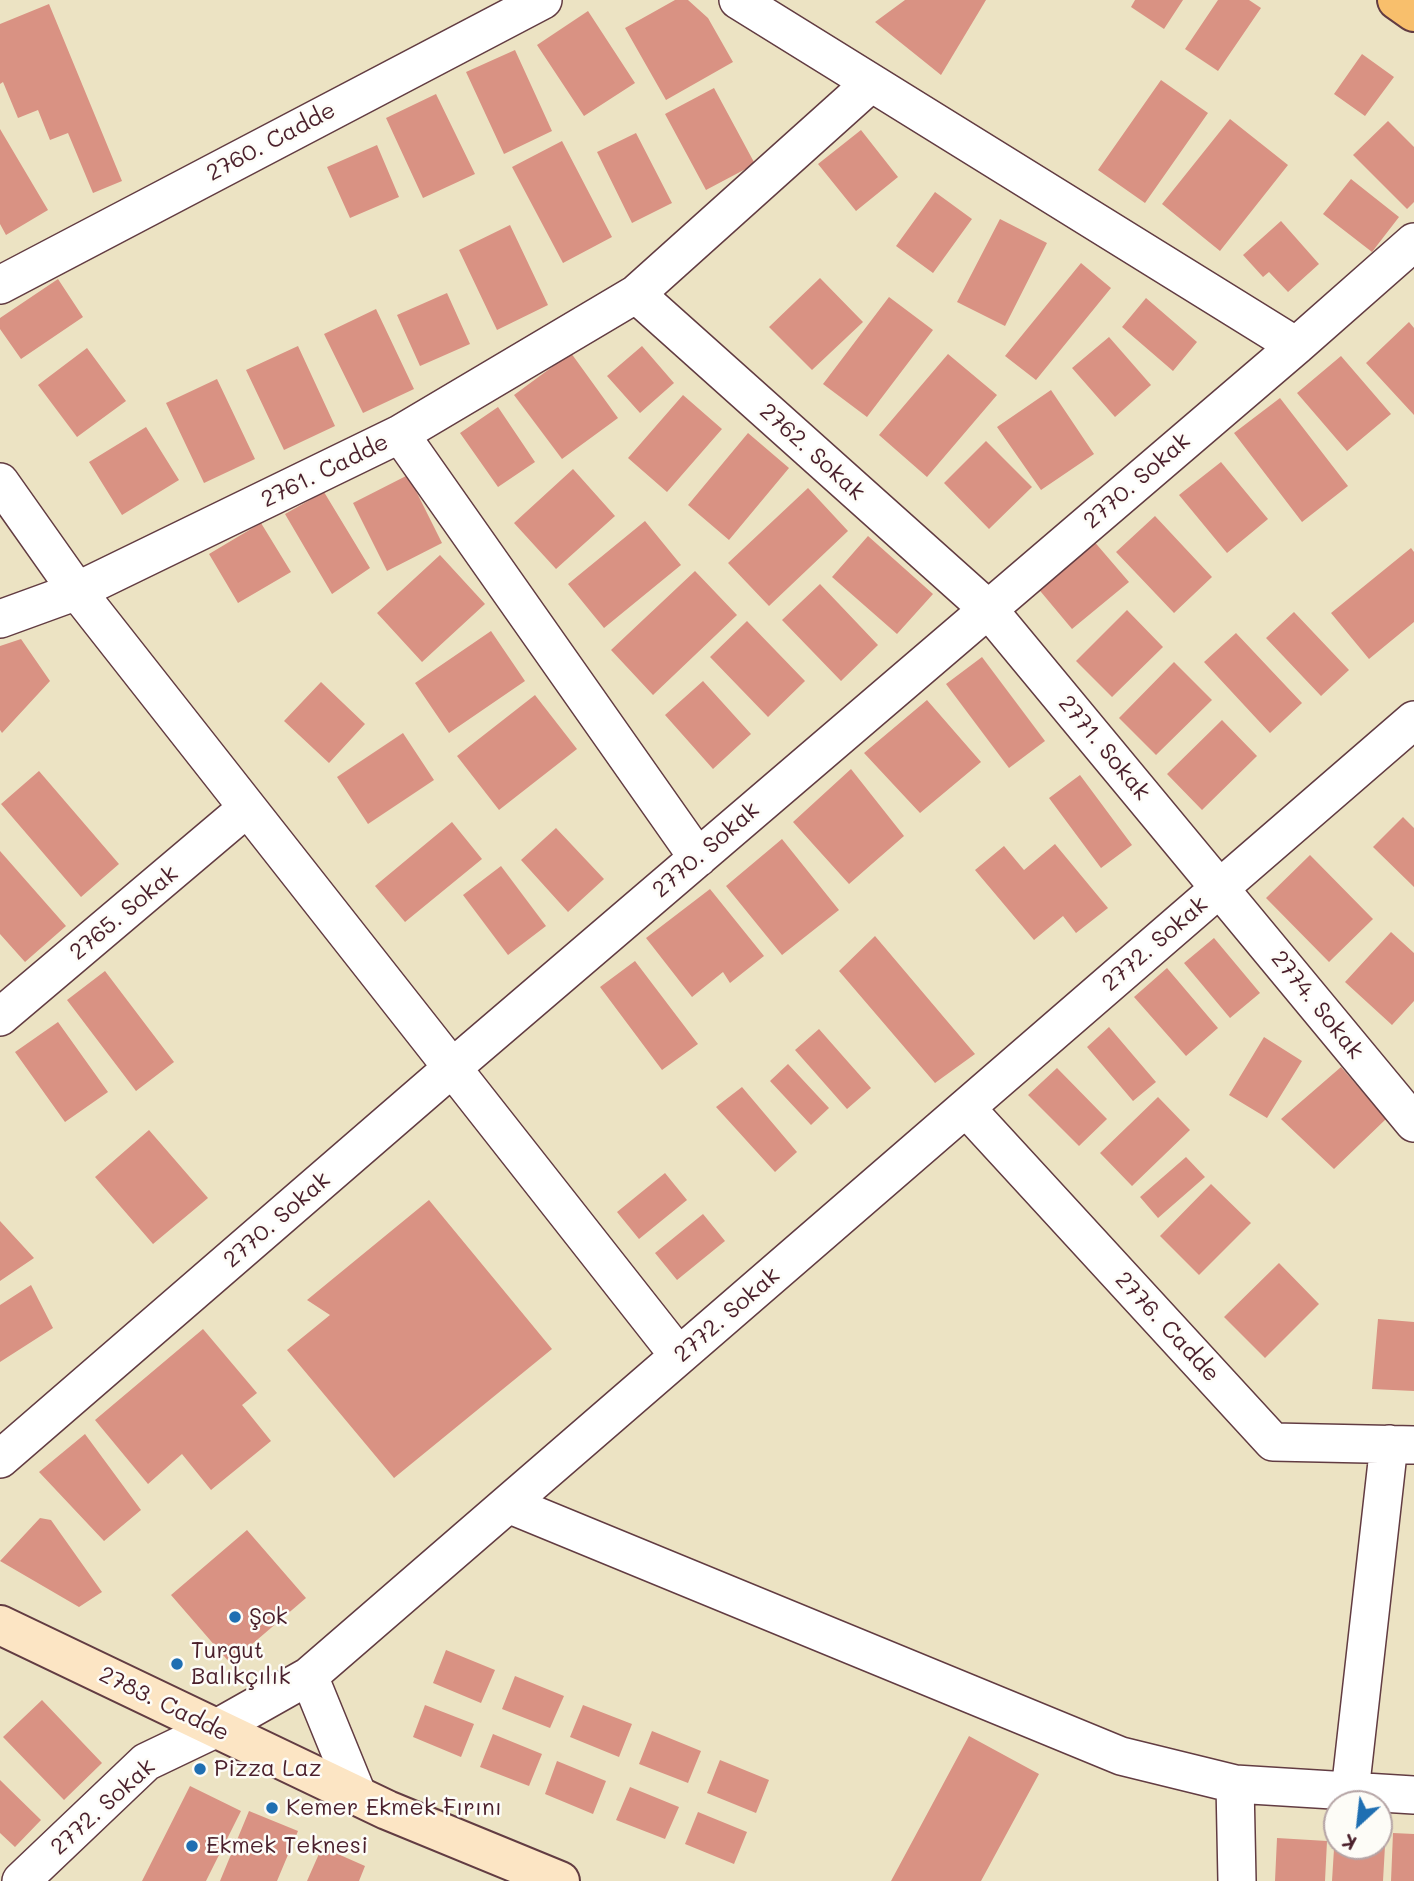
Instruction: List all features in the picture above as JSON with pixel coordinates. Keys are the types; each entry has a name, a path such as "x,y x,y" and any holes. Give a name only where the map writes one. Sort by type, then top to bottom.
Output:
{"main road":[{"path":"1397,0 1414,12"},
{"name":"2783. Cadde","path":"0,1625 387,1810 561,1881"}],"street":[{"name":"2760. Cadde","path":"0,285 543,0"},
{"path":"738,0 1296,346"},
{"name":"2761. Cadde","path":"0,619 76,591 400,434 636,294 872,83"},
{"name":"2770. Sokak","path":"3,1450 698,858 1414,242"},
{"name":"2762. Sokak","path":"636,294 988,609"},
{"path":"400,434 698,858"},
{"path":"0,482 76,591 679,1356"},
{"name":"2771. Sokak","path":"988,609 1220,888"},
{"name":"2772. Sokak","path":"21,1881 146,1762 215,1729 309,1676 1414,720"},
{"name":"2765. Sokak","path":"0,1017 247,808"},
{"name":"2774. Sokak","path":"1220,888 1414,1123"},
{"name":"2776. Cadde","path":"966,1108 1273,1442 1401,1444"},
{"path":"1350,1790 1401,1444"},
{"path":"508,1504 1121,1756 1235,1784 1323,1790"},
{"path":"309,1676 358,1796"},
{"path":"1235,1784 1237,1881"},
{"path":"1393,1794 1414,1795"}],"building":[{"path":"675,0 688,0 708,18 733,62 666,100 625,28"},
{"path":"905,0 986,0 941,75 875,22"},
{"path":"1135,0 1183,0 1164,29 1131,7"},
{"path":"1218,0 1249,0 1261,8 1218,71 1185,49"},
{"path":"49,4 122,181 93,193 68,133 50,140 38,110 18,118 3,82 0,84 0,24"},
{"path":"588,11 635,83 584,116 537,45"},
{"path":"515,50 552,131 504,154 466,72"},
{"path":"1362,54 1394,77 1365,116 1334,94"},
{"path":"1161,80 1208,113 1145,203 1098,170"},
{"path":"714,88 755,164 706,190 665,114"},
{"path":"436,94 475,174 423,198 386,118"},
{"path":"1230,119 1288,165 1220,251 1162,204"},
{"path":"1388,121 1414,147 1414,202 1407,209 1353,155"},
{"path":"0,129 48,210 6,235 0,224"},
{"path":"861,130 898,177 856,211 818,164"},
{"path":"636,133 672,203 632,223 597,152"},
{"path":"562,141 612,237 563,263 512,167"},
{"path":"377,145 399,197 350,218 327,167"},
{"path":"1351,179 1399,217 1372,252 1323,214"},
{"path":"935,192 972,219 933,273 896,246"},
{"path":"1000,219 1047,243 1005,326 957,302"},
{"path":"1281,221 1319,264 1288,292 1269,272 1263,277 1243,255"},
{"path":"510,225 548,305 497,330 459,250"},
{"path":"1081,263 1111,288 1036,380 1005,356"},
{"path":"820,278 863,322 812,370 769,327"},
{"path":"58,279 83,317 21,359 0,329 0,318"},
{"path":"447,293 470,344 420,366 397,315"},
{"path":"889,297 933,330 867,417 823,384"},
{"path":"1146,298 1197,342 1173,371 1122,327"},
{"path":"376,309 414,389 363,413 324,334"},
{"path":"1409,322 1414,328 1414,415 1366,363"},
{"path":"1109,337 1151,385 1115,417 1072,368"},
{"path":"298,346 335,426 284,450 246,370"},
{"path":"642,346 674,383 640,413 607,376"},
{"path":"87,348 126,401 77,437 38,385"},
{"path":"571,353 618,418 562,459 514,395"},
{"path":"948,354 997,395 927,477 879,435"},
{"path":"1341,356 1391,414 1347,451 1297,393"},
{"path":"217,379 255,459 204,483 166,403"},
{"path":"1051,390 1094,454 1041,490 997,427"},
{"path":"683,395 722,429 667,492 628,458"},
{"path":"1280,398 1348,486 1302,522 1234,433"},
{"path":"498,407 535,462 498,487 460,433"},
{"path":"146,427 179,480 122,515 89,462"},
{"path":"748,433 789,468 729,540 688,505"},
{"path":"986,441 1032,487 989,529 944,483"},
{"path":"1221,462 1268,519 1227,553 1179,495"},
{"path":"573,469 615,516 556,569 514,523"},
{"path":"408,475 442,543 387,571 353,503"},
{"path":"808,488 848,531 769,606 728,563"},
{"path":"324,492 370,568 332,594 285,514"},
{"path":"1155,516 1212,577 1174,613 1116,552"},
{"path":"645,521 681,565 604,628 568,584"},
{"path":"261,523 291,572 238,603 209,554"},
{"path":"868,536 933,594 897,634 832,577"},
{"path":"1092,539 1129,582 1072,629 1036,586"},
{"path":"1411,548 1414,552 1414,622 1369,659 1331,613"},
{"path":"440,555 485,604 422,662 377,613"},
{"path":"695,571 737,615 653,695 611,650"},
{"path":"820,584 878,645 841,681 782,620"},
{"path":"1127,610 1163,647 1112,697 1076,661"},
{"path":"1294,612 1349,670 1321,696 1266,638"},
{"path":"747,621 805,681 768,717 710,657"},
{"path":"491,631 525,681 449,733 415,683"},
{"path":"1236,633 1302,703 1270,733 1204,662"},
{"path":"21,639 50,681 2,733 0,646"},
{"path":"982,657 1045,741 1009,768 946,684"},
{"path":"1174,662 1212,700 1156,755 1119,718"},
{"path":"703,681 751,734 713,769 665,715"},
{"path":"321,682 365,724 329,763 284,721"},
{"path":"535,695 577,749 499,810 457,756"},
{"path":"927,700 981,762 920,813 864,753"},
{"path":"1222,720 1257,756 1202,810 1167,774"},
{"path":"403,733 434,780 368,824 337,777"},
{"path":"851,769 904,836 849,884 793,822"},
{"path":"39,771 119,864 81,897 1,804"},
{"path":"1080,775 1132,845 1101,868 1049,798"},
{"path":"1403,817 1414,828 1414,887 1373,847"},
{"path":"452,822 482,859 405,922 375,886"},
{"path":"556,828 604,879 568,912 521,860"},
{"path":"782,839 839,910 782,955 726,886"},
{"path":"1055,844 1108,908 1076,933 1063,916 1034,940 975,870 1004,846 1024,870"},
{"path":"0,851 66,926 25,962 0,934"},
{"path":"1310,855 1373,919 1329,962 1266,898"},
{"path":"501,866 546,926 508,955 463,895"},
{"path":"710,889 764,956 730,983 723,972 692,997 646,938"},
{"path":"1391,932 1414,953 1414,1001 1392,1025 1345,982"},
{"path":"875,936 975,1054 935,1083 839,971"},
{"path":"1214,938 1260,993 1230,1018 1184,963"},
{"path":"635,961 698,1044 662,1070 600,987"},
{"path":"1167,968 1218,1028 1186,1056 1134,997"},
{"path":"105,971 174,1062 136,1091 67,1000"},
{"path":"58,1022 108,1092 65,1122 15,1052"},
{"path":"1109,1027 1156,1082 1133,1101 1087,1047"},
{"path":"819,1029 871,1088 847,1109 795,1050"},
{"path":"1264,1037 1302,1061 1267,1118 1229,1095"},
{"path":"788,1064 829,1108 811,1125 770,1081"},
{"path":"1341,1067 1386,1119 1334,1169 1281,1119"},
{"path":"1057,1068 1107,1119 1079,1146 1028,1095"},
{"path":"742,1087 797,1152 775,1172 716,1107"},
{"path":"1158,1097 1190,1130 1132,1186 1100,1153"},
{"path":"149,1130 208,1198 153,1244 95,1177"},
{"path":"1186,1157 1205,1177 1158,1218 1140,1197"},
{"path":"665,1173 687,1200 639,1239 617,1212"},
{"path":"1211,1184 1251,1223 1199,1275 1160,1236"},
{"path":"429,1200 552,1349 394,1478 287,1350 330,1315 307,1300"},
{"path":"703,1214 725,1241 677,1280 655,1253"},
{"path":"0,1221 34,1258 0,1281"},
{"path":"1279,1263 1319,1304 1265,1358 1224,1317"},
{"path":"31,1285 53,1328 0,1362 0,1305"},
{"path":"1378,1319 1414,1322 1414,1391 1372,1389"},
{"path":"203,1329 257,1393 242,1405 271,1441 211,1490 182,1454 148,1484 95,1420"},
{"path":"85,1434 141,1510 104,1541 39,1472"},
{"path":"40,1518 51,1520 102,1592 79,1607 0,1561"},
{"path":"247,1530 306,1598 230,1663 171,1595"},
{"path":"446,1650 495,1670 481,1703 433,1683"},
{"path":"515,1676 564,1696 550,1728 502,1709"},
{"path":"42,1700 102,1763 64,1800 3,1737"},
{"path":"425,1705 474,1724 461,1757 413,1737"},
{"path":"583,1705 632,1724 619,1757 570,1737"},
{"path":"652,1731 701,1751 688,1783 639,1764"},
{"path":"493,1734 542,1754 529,1786 480,1767"},
{"path":"969,1736 1039,1774 981,1881 891,1881"},
{"path":"720,1760 769,1780 756,1813 707,1793"},
{"path":"557,1761 606,1781 593,1814 545,1794"},
{"path":"0,1780 41,1820 15,1847 0,1833"},
{"name":"Ekmek Teknesi","path":"190,1786 241,1811 206,1881 142,1881"},
{"path":"630,1787 679,1807 665,1839 616,1820"},
{"path":"249,1811 298,1831 277,1881 220,1881"},
{"path":"698,1812 747,1832 734,1864 685,1844"},
{"path":"1393,1833 1414,1834 1414,1881 1391,1881"},
{"path":"1277,1838 1323,1841 1325,1881 1275,1881"},
{"path":"322,1847 365,1866 359,1881 307,1881"},
{"path":"1333,1860 1384,1860 1383,1881 1332,1881"}],"place":[{"name":"Şok","path":"235,1617"},
{"name":"Turgut Balıkçılık","path":"177,1664"},
{"name":"Pizza Laz","path":"200,1769"},
{"name":"Kemer Ekmek Fırını","path":"272,1808"},
{"name":"Ekmek Teknesi","path":"192,1846"}]}
